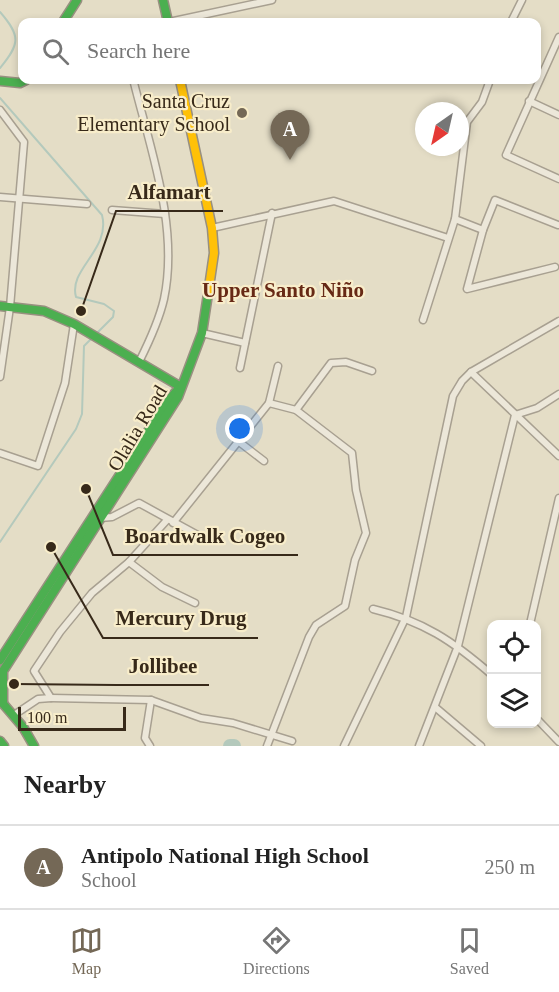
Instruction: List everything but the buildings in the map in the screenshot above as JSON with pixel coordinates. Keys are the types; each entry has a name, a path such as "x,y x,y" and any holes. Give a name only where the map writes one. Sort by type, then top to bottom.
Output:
{"main road":[{"path":"66,18 77,0"},
{"path":"163,0 167,18"},
{"path":"0,81 18,82"},
{"name":"Olalia Road","path":"2,701 3,671 167,402 181,387 202,333 210,296 212,228 181,84"},
{"path":"5,307 44,311 74,324 181,387"},
{"name":"Olalia Road","path":"0,660 98,516"},
{"path":"2,701 34,746"},
{"path":"0,741 4,746"}],"street":[{"path":"187,18 272,0"},
{"path":"513,18 522,0"},
{"path":"541,76 558,40"},
{"path":"134,84 165,214 168,256 164,298 154,331 139,362"},
{"path":"423,320 454,219 467,122 482,102 489,84"},
{"path":"537,84 506,154 559,179"},
{"path":"529,101 559,115"},
{"path":"0,110 24,142 5,307 0,377"},
{"path":"0,197 87,204"},
{"path":"555,267 467,289 483,230 495,200 558,225"},
{"path":"212,228 334,201 448,238"},
{"path":"112,210 165,214"},
{"path":"240,368 272,213"},
{"path":"454,219 483,230"},
{"path":"344,746 406,617 453,396 471,372 559,321"},
{"path":"0,453 38,466 65,383 74,324"},
{"path":"202,333 245,343"},
{"path":"296,410 331,363 345,362 372,371"},
{"path":"51,698 34,671 60,632 92,593 129,562 170,522 238,441 268,403 278,366"},
{"path":"471,372 559,456"},
{"path":"515,415 537,408 559,394"},
{"path":"267,746 309,637 316,625 345,606 355,560 366,533 356,490 352,453 296,410 268,403"},
{"path":"419,746 458,645 515,415"},
{"path":"238,441 264,461"},
{"path":"531,620 559,498"},
{"path":"98,516 112,517 139,503 203,538"},
{"path":"129,562 162,587 195,603"},
{"path":"373,609 406,617 458,645 491,674"},
{"path":"14,715 32,702 51,698 151,700 201,717 292,741"},
{"path":"150,746 145,738 151,700"},
{"path":"435,707 481,746"},
{"path":"541,722 559,742"}],"waterway":[{"path":"0,12 15,34 14,46 0,68"},
{"path":"0,98 102,215 101,239 78,277 75,287 76,297 104,304 114,311 113,317 97,333"},
{"path":"0,542 76,429 82,414 84,346 93,337"}],"traffic: fast":[{"path":"66,18 77,0"},
{"path":"163,0 167,18"},
{"path":"0,81 18,83"},
{"path":"3,703 3,671 178,397 202,333 208,294"},
{"path":"0,306 44,311 74,324 181,387"},
{"path":"0,660 167,402 180,387"},
{"path":"0,700 23,727 34,746"},
{"path":"0,741 4,746"}],"traffic: slow":[{"path":"181,84 212,228 214,253 208,294"}],"place":[{"name":"Santa Cruz Elementary School","path":"242,113"},
{"name":"Antipolo National High School","path":"290,160"},
{"name":"Alfamart","path":"81,311"},
{"name":"Boardwalk Cogeo","path":"86,489"},
{"name":"Mercury Drug","path":"51,547"},
{"name":"Jollibee","path":"14,684"}],"district":[{"name":"Upper Santo Niño","path":"283,290"}]}
